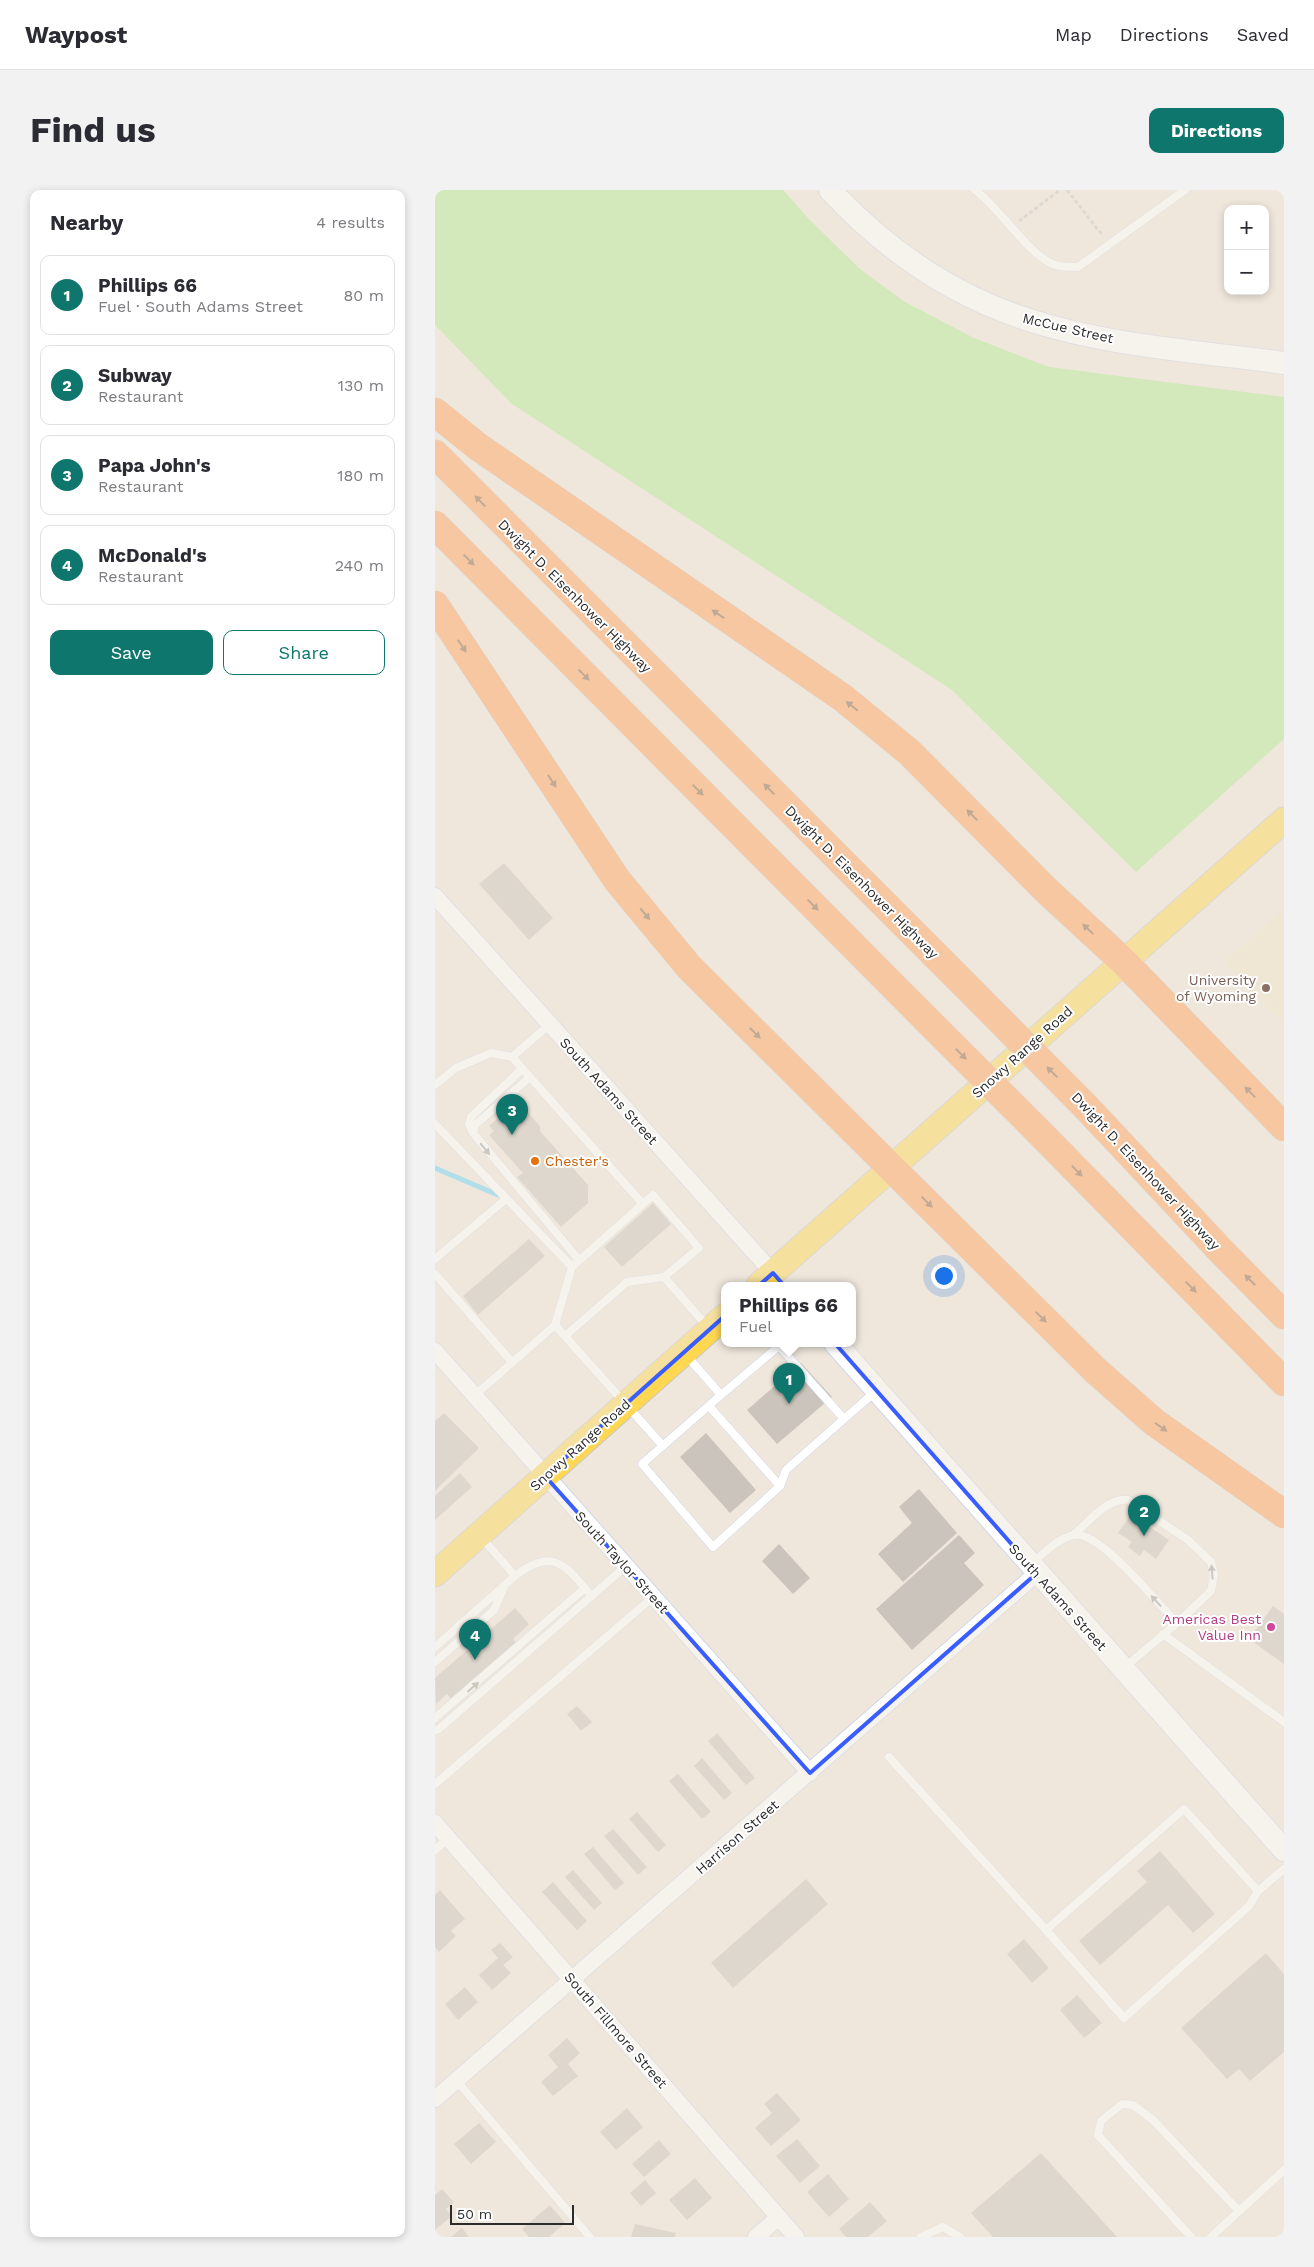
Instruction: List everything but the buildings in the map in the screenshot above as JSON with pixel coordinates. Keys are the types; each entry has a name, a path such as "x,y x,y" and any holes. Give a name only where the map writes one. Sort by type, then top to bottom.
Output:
{"highway":[{"path":"435,412 477,446 843,698 909,752 1047,890 1124,962 1284,1127"},
{"name":"Dwight D. Eisenhower Highway","path":"435,454 1086,1107 1284,1315"},
{"path":"435,525 1043,1136 1284,1382"},
{"path":"435,606 617,880 689,966 846,1125 892,1167 1095,1370 1154,1422 1284,1514"}],"main road":[{"name":"Snowy Range Road","path":"773,1281 892,1167 1284,820"},
{"name":"Snowy Range Road","path":"435,1574 718,1322"}],"street":[{"name":"McCue Street","path":"831,190 856,217 888,245 927,273 972,298 1023,318 1062,329 1119,340 1284,363"},
{"name":"South Adams Street","path":"435,896 773,1281"},
{"name":"South Adams Street","path":"838,1347 1033,1569 1284,1850"},
{"name":"South Taylor Street","path":"435,1351 811,1773"},
{"name":"Harrison Street","path":"435,2099 811,1773 1033,1569"},
{"name":"South Fillmore Street","path":"435,1823 796,2237"},
{"path":"756,2237 779,2217"}],"lane":[{"path":"975,190 986,198 1036,253 1054,265 1078,267 1185,190"},
{"path":"512,1057 549,1025"},
{"path":"435,1085 456,1068 491,1052 512,1057 643,1204"},
{"path":"522,1069 471,1117 469,1124 473,1134 579,1260"},
{"path":"473,1134 475,1125 530,1077"},
{"path":"435,1124 572,1267"},
{"path":"474,1396 555,1325 572,1267 653,1195 699,1248 664,1277 627,1282 565,1336"},
{"path":"435,1260 506,1199"},
{"path":"435,1274 512,1362"},
{"path":"664,1277 718,1322"},
{"path":"555,1325 663,1446"},
{"path":"778,1347 642,1464 713,1547 780,1486 786,1470 877,1391"},
{"path":"780,1347 845,1419"},
{"path":"684,1352 721,1395"},
{"path":"709,1406 780,1486"},
{"path":"1033,1569 1056,1544 1074,1534 1110,1503 1122,1499 1128,1500 1201,1550 1211,1562 1214,1575 1211,1591 1177,1623 1122,1669"},
{"path":"479,1534 515,1576"},
{"path":"1074,1534 1087,1536 1109,1552 1177,1623"},
{"path":"435,1647 531,1563 541,1560 555,1562 566,1568 592,1596"},
{"path":"435,1730 439,1729 626,1566"},
{"path":"435,1662 494,1610 505,1585"},
{"path":"435,1718 585,1588"},
{"path":"435,1784 653,1596"},
{"path":"1163,1634 1284,1722"},
{"path":"889,1757 1124,2018 1249,1906 1258,1891 1284,1869"},
{"path":"1046,1930 1184,1809 1258,1891"},
{"path":"435,1850 448,1838"},
{"path":"456,2080 590,2237"},
{"path":"1191,2237 1097,2135 1101,2121 1122,2104 1133,2105 1153,2120 1239,2211"},
{"path":"1211,2237 1284,2170"},
{"path":"921,2237 943,2226 960,2237"}],"path":[{"path":"1012,226 1060,190"},
{"path":"1067,190 1110,244"}],"highlighted area":[{"path":"773,1273 1037,1573 810,1773 545,1476"}],"shaded area":[{"name":"University of Wyoming","path":"1284,908 1284,1025 1224,962"}],"green space":[{"path":"435,190 783,190 809,219 860,269 905,302 974,338 1049,367 1284,397 1284,739 1136,872 952,690 512,404 435,325"}],"waterway":[{"path":"435,1168 498,1195"}],"place":[{"name":"University of Wyoming","path":"1266,988"},
{"name":"Papa John's","path":"512,1135"},
{"name":"Chester's","path":"535,1161"},
{"name":"Phillips 66","path":"789,1404"},
{"name":"Subway","path":"1144,1536"},
{"name":"Americas Best Value Inn","path":"1271,1627"},
{"name":"McDonald's","path":"475,1660"}]}
